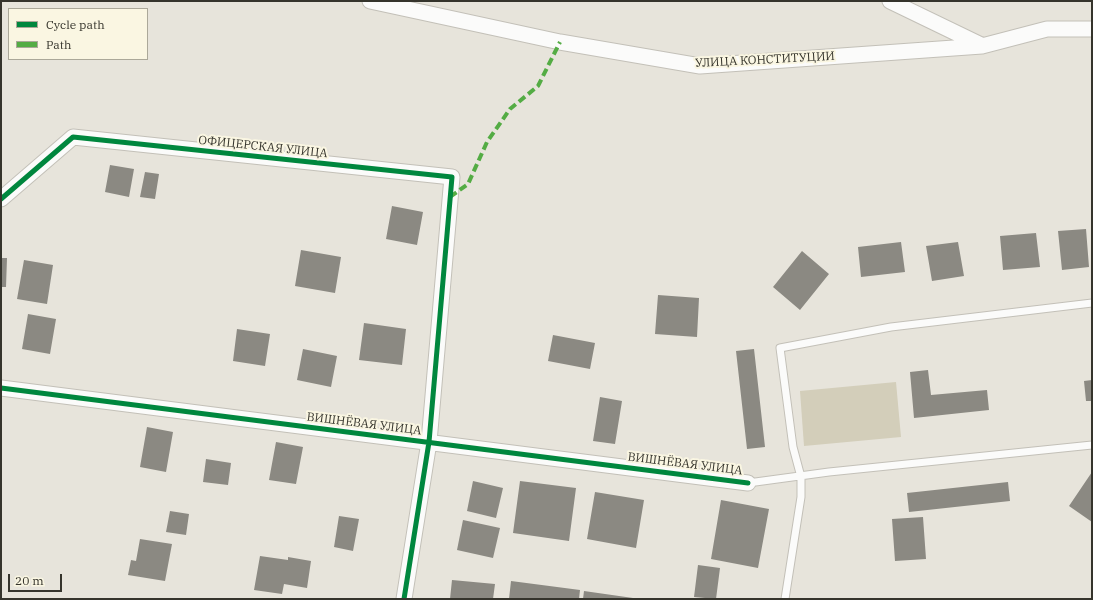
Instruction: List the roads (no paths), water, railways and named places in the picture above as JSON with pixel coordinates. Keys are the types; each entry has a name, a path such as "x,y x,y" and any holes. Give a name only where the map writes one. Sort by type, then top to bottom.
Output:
{"street":[{"name":"УЛИЦА КОНСТИТУЦИИ","path":"370,1 560,42 700,66 982,46 1047,29 1092,29"},
{"path":"890,1 982,46"},
{"name":"ОФИЦЕРСКАЯ УЛИЦА","path":"1,199 73,137 452,177 429,442"},
{"name":"ВИШНЁВАЯ УЛИЦА","path":"1,388 748,482"},
{"path":"404,599 429,442"}],"lane":[{"path":"785,599 801,497 801,477 793,447 780,348 891,327 1092,303"},
{"path":"748,482 1092,445"}]}
